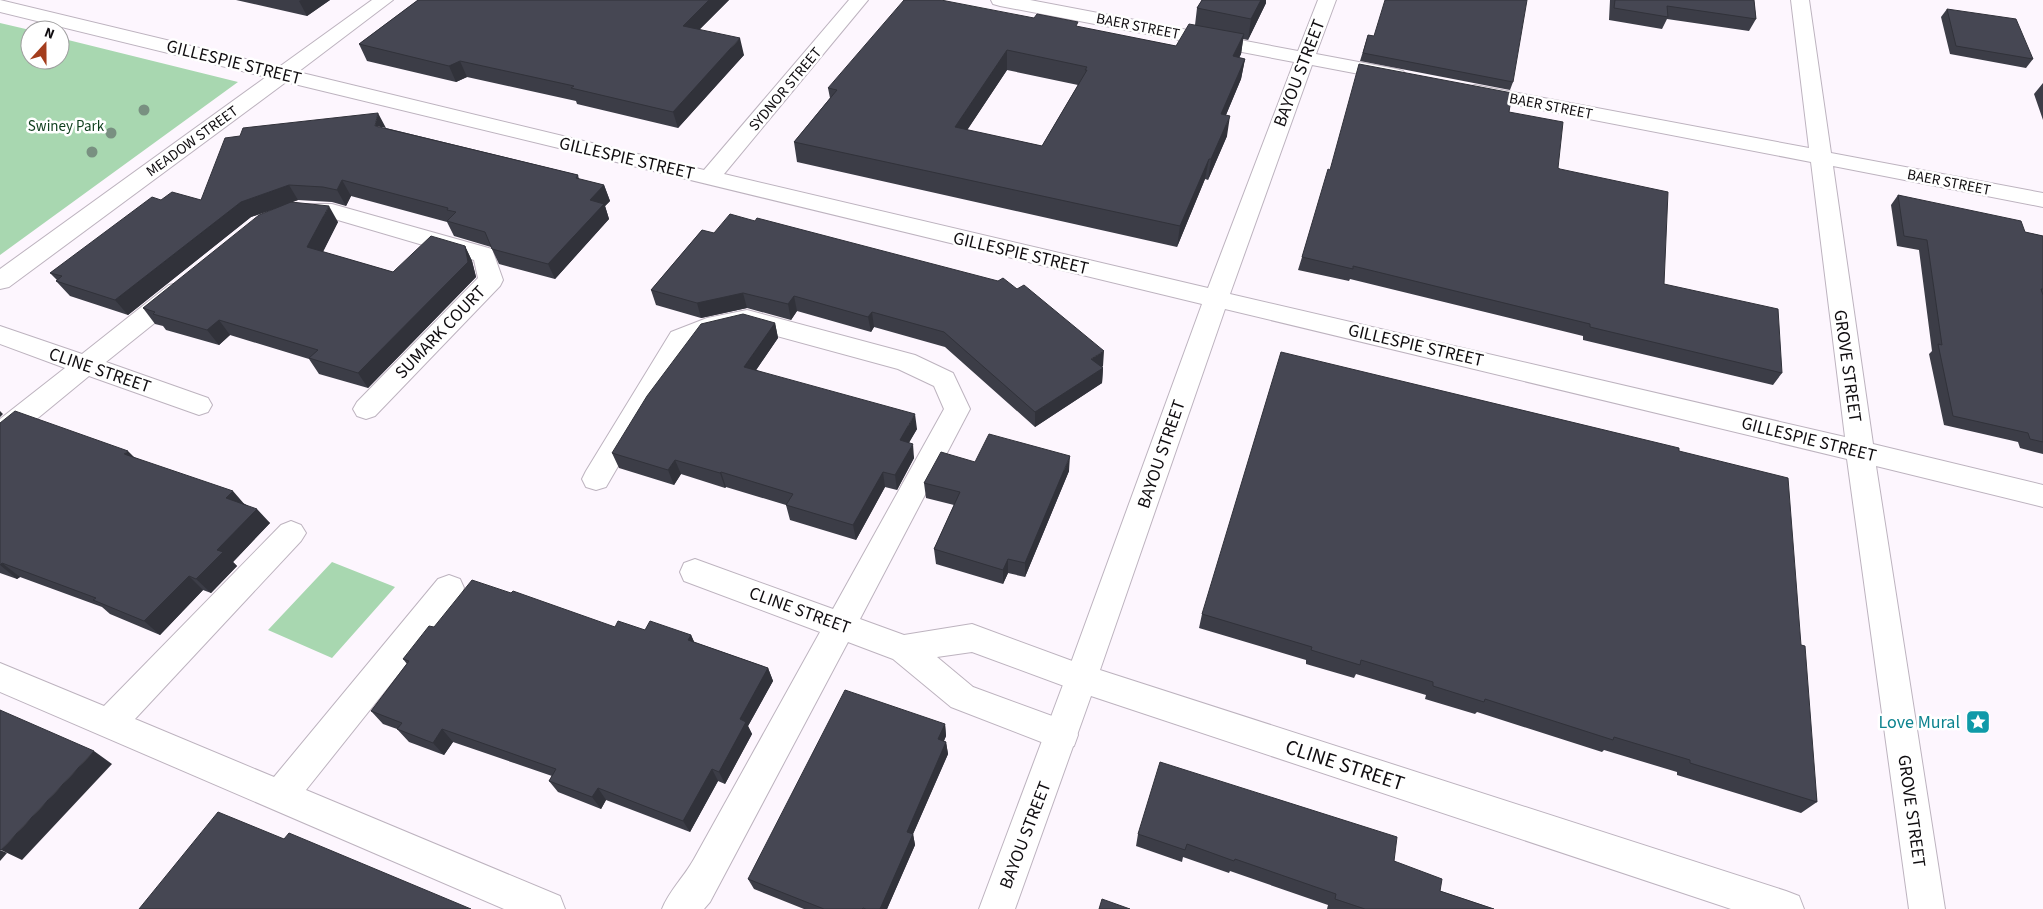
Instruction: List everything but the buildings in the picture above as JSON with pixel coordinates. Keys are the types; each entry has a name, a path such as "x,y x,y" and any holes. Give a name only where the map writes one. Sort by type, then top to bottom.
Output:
{"street":[{"name":"MEADOW STREET","path":"0,281 384,0"},
{"name":"SYDNOR STREET","path":"710,178 859,0"},
{"name":"BAER STREET","path":"1000,0 1418,80"},
{"name":"BAYOU STREET","path":"997,909 1083,679 1216,297 1327,0"},
{"name":"GROVE STREET","path":"1800,0 1860,451 1927,909"},
{"name":"GILLESPIE STREET","path":"0,6 994,247 1216,297 2043,496"},
{"name":"BAER STREET","path":"1456,87 2043,200"},
{"name":"SUMARK COURT","path":"275,218 298,210 332,211 484,255 491,280 366,408"},
{"path":"0,434 192,279"},
{"path":"596,479 680,338 707,327 747,319 906,362 944,380 957,409 697,889 680,909"},
{"name":"CLINE STREET","path":"0,335 199,405"},
{"path":"109,723 291,533"},
{"name":"CLINE STREET","path":"695,572 904,650 962,697 1062,735"},
{"path":"280,796 449,588"},
{"name":"CLINE STREET","path":"904,650 972,638 1083,679 1786,909"},
{"path":"0,677 547,909"}],"green space":[{"name":"Swiney Park","path":"0,23 20,28 20,70 70,70 70,40 238,82 0,255"},
{"path":"332,562 395,587 332,658 268,630"}],"place":[{"name":"Love Mural","path":"1978,722"}]}
